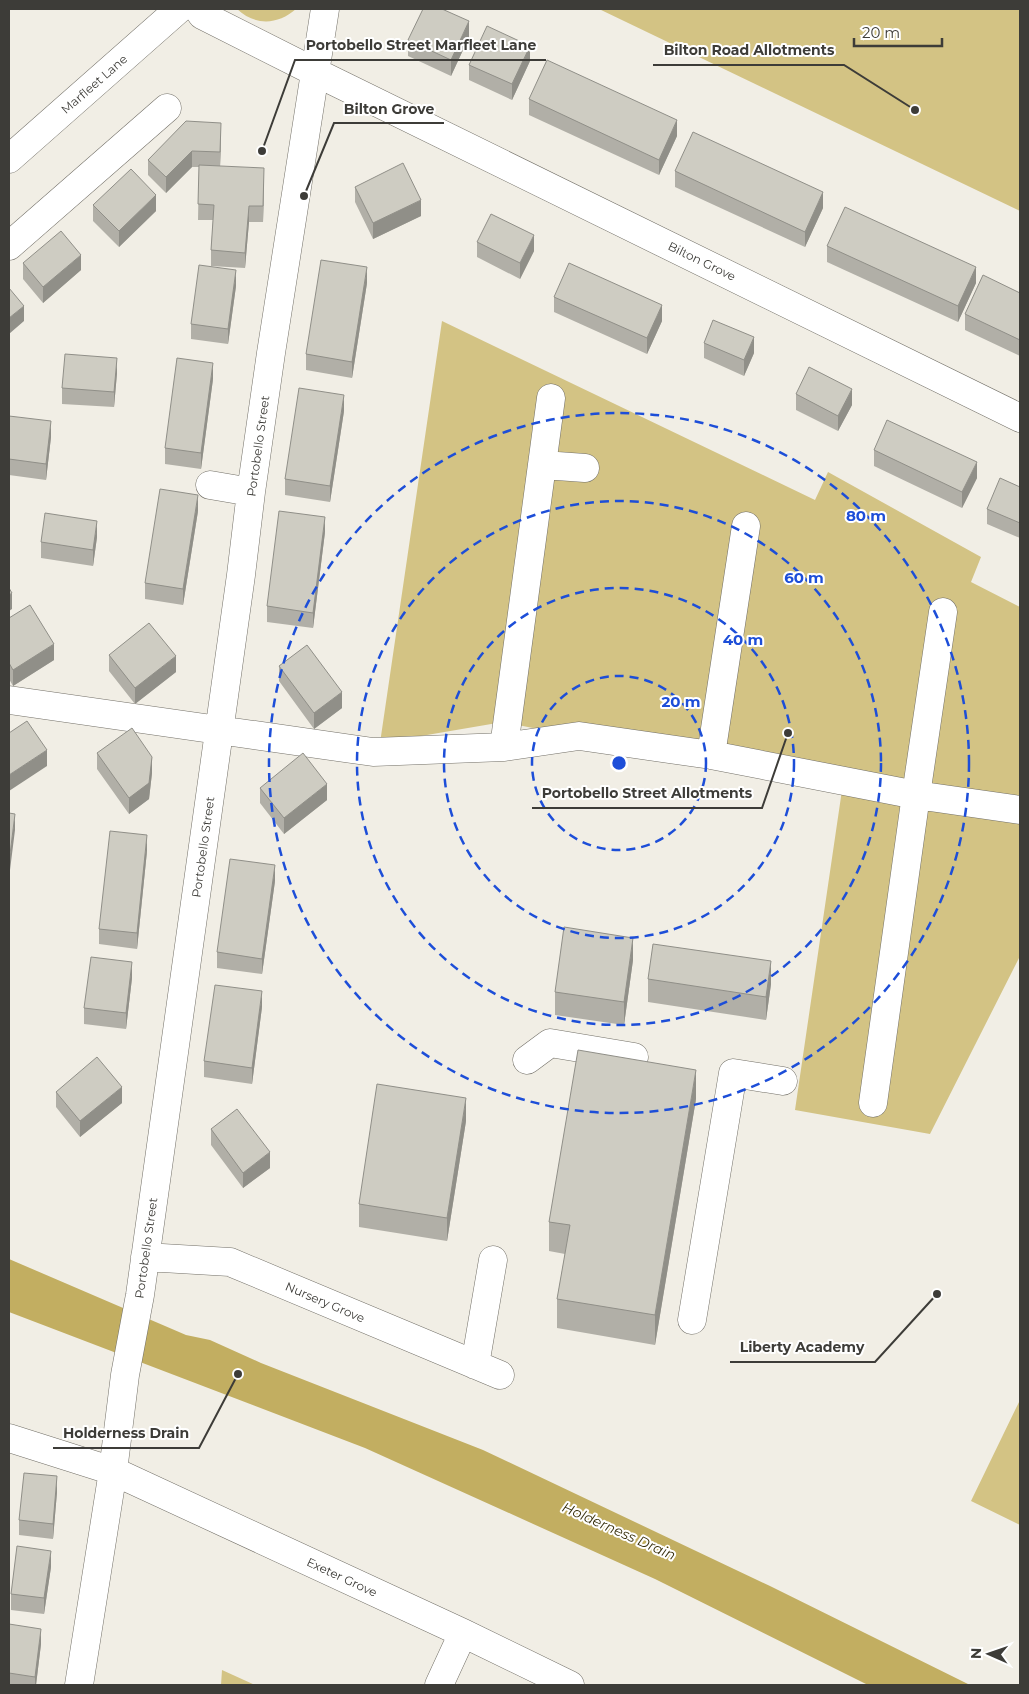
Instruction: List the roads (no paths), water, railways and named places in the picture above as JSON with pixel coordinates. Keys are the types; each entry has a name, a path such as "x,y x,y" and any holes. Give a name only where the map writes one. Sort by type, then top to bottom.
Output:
{"street":[{"name":"Marfleet Lane","path":"9,159 179,9"},
{"name":"Bilton Grove","path":"198,9 202,15 315,72 1020,418"},
{"name":"Portobello Street","path":"79,1685 125,1375 140,1295 251,492 326,9"},
{"path":"9,246 167,108"},
{"path":"504,747 551,398"},
{"path":"543,465 585,468"},
{"path":"210,485 251,492"},
{"path":"711,754 746,526"},
{"path":"873,1103 943,612"},
{"path":"9,700 373,752 504,747 579,736 711,754 916,795 1020,810"},
{"path":"527,1060 550,1043 634,1057"},
{"path":"692,1320 733,1073 783,1081"},
{"name":"Nursery Grove","path":"145,1257 230,1262 500,1375"},
{"path":"475,1365 493,1260"},
{"name":"Exeter Grove","path":"9,1438 112,1471 463,1633 570,1685"},
{"path":"439,1685 463,1633"}],"water":[{"path":"9,1259 186,1335 210,1340 261,1363 483,1450 770,1586 970,1685 868,1685 655,1579 365,1448 9,1312"}],"place":[{"name":"Bilton Road Allotments","path":"915,110"},
{"name":"Portobello Street Marfleet Lane","path":"262,151"},
{"name":"Bilton Grove","path":"304,196"},
{"name":"Portobello Street Allotments","path":"788,733"},
{"name":"Liberty Academy","path":"937,1294"},
{"name":"Holderness Drain","path":"238,1374"}]}
